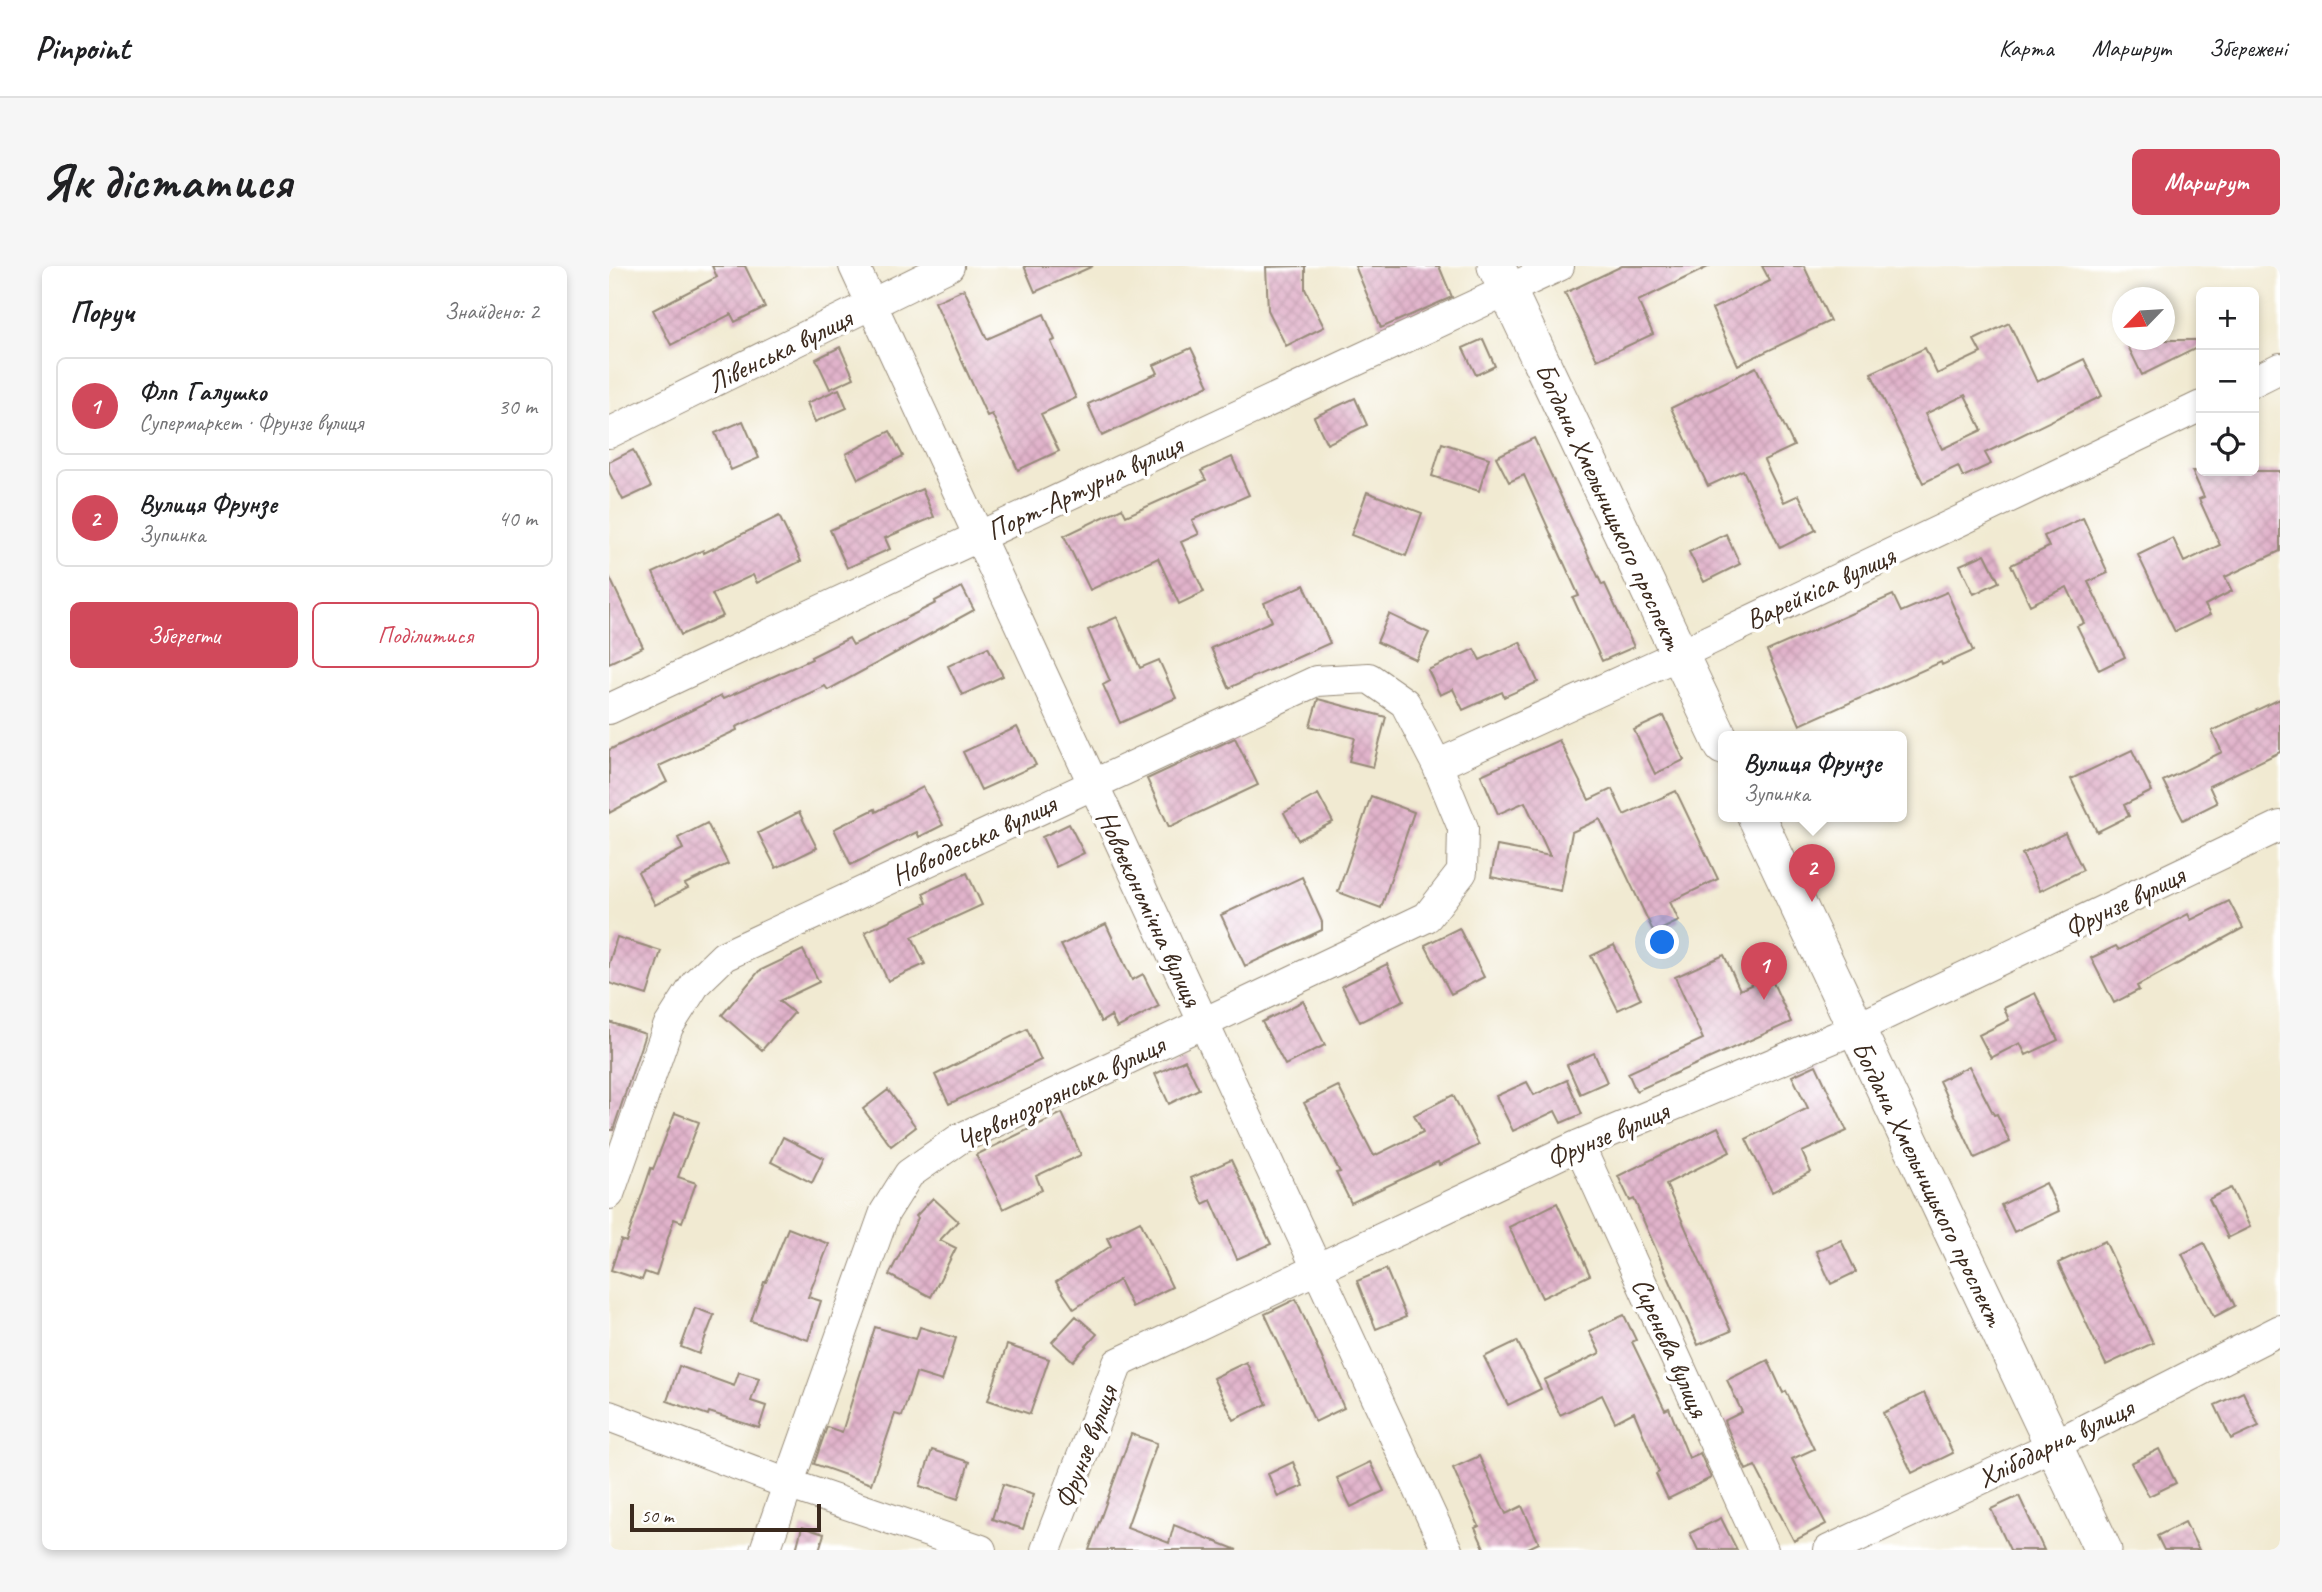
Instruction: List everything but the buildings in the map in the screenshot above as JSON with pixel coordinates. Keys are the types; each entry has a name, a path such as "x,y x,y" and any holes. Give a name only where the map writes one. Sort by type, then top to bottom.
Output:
{"main road":[{"name":"Богдана Хмельницького проспект","path":"1502,278 1718,735"},
{"name":"Богдана Хмельницького проспект","path":"1759,822 2103,1550"}],"street":[{"name":"Новоекономічна вулиця","path":"854,266 1447,1550"},
{"name":"Лівенська вулиця","path":"609,433 949,266"},
{"name":"Порт-Артурна вулиця","path":"609,709 979,536 1502,278 1559,266"},
{"path":"2259,378 2280,368"},
{"name":"Варейкіса вулиця","path":"1437,765 1680,654 2196,408"},
{"name":"Новоодеська вулиця","path":"609,1194 668,1027 696,983 724,956 1315,681 1369,678 1405,703 1437,765"},
{"name":"Червонозорянська вулиця","path":"765,1550 885,1212 909,1174 959,1139 1427,917 1462,872 1463,828 1437,765"},
{"name":"Фрунзе вулиця","path":"1046,1550 1118,1363 1579,1145 1855,1029 2280,826"},
{"name":"Сиренєва вулиця","path":"1579,1145 1763,1550"},
{"name":"Хлібодарна вулиця","path":"1829,1550 2054,1445 2280,1330"},
{"path":"609,1416 788,1484 981,1550"}],"place":[{"name":"Вулиця Фрунзе","path":"1812,902"},
{"name":"Флп Галушко","path":"1764,1000"}]}
